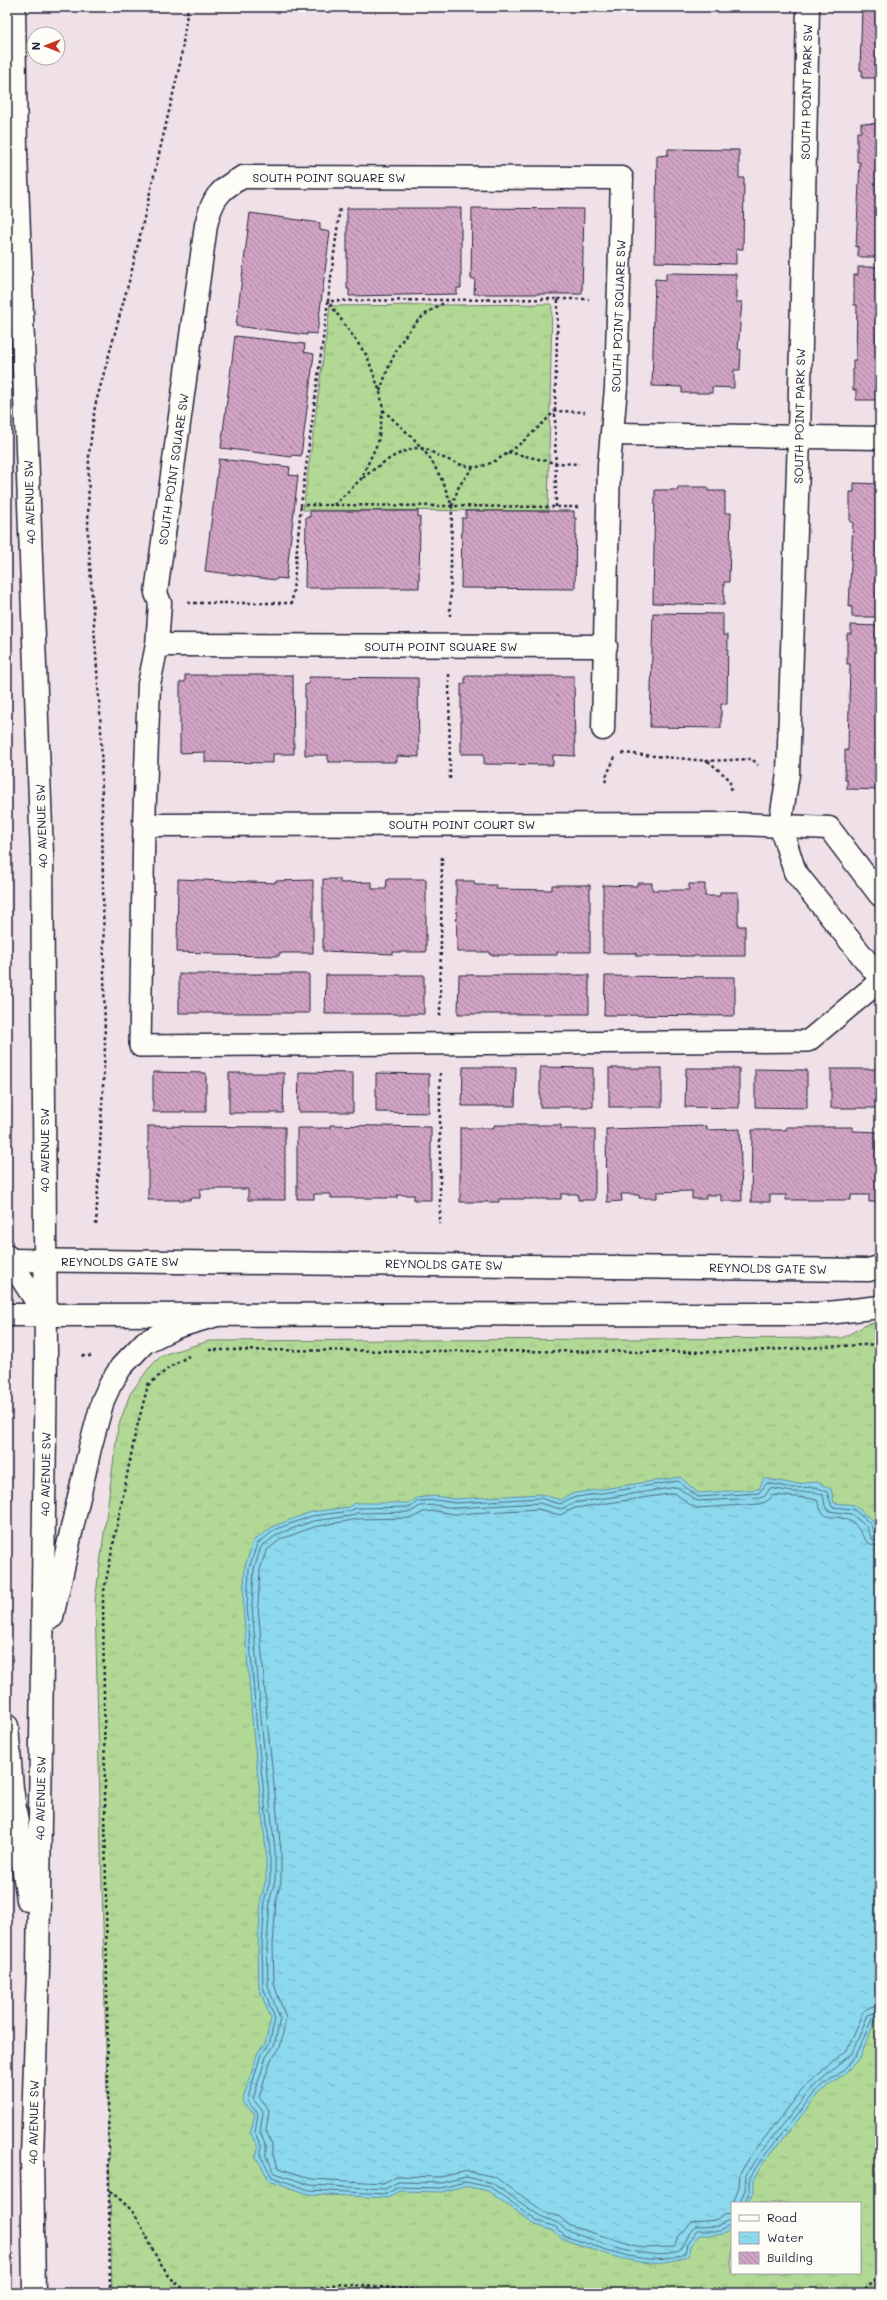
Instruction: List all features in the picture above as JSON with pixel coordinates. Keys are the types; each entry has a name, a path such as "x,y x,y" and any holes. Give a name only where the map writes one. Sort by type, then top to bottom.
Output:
{"street":[{"name":"40 AVENUE SW","path":"14,7 16,152 42,854 46,1316 38,1969 32,2157 34,2293"},
{"name":"SOUTH POINT PARK SW","path":"808,7 798,437 788,774 780,824 795,872 880,980"},
{"name":"SOUTH POINT SQUARE SW","path":"144,825 149,684 157,645 160,603 156,593 206,225 210,205 225,186 243,177 622,178 614,412 609,465 603,729"},
{"path":"612,434 880,438"},
{"name":"SOUTH POINT SQUARE SW","path":"157,645 606,646"},
{"path":"780,824 829,828 880,895"},
{"name":"SOUTH POINT COURT SW","path":"144,825 780,824"},
{"name":"REYNOLDS GATE SW","path":"8,1259 868,1270 880,1267"},
{"path":"8,1259 46,1316"},
{"path":"7,1315 819,1314 880,1307"},
{"path":"42,1663 90,1448 103,1400 110,1385 121,1367 145,1342 176,1327 217,1315"},
{"path":"7,1726 12,1788 38,1969"}],"lane":[{"path":"144,825 140,1046 808,1041 880,980"}],"path":[{"path":"96,1225 104,1047 101,729 88,536 89,455 95,406 138,243 180,64 188,7"},
{"path":"160,603 292,603 301,505 344,177"},
{"path":"328,301 558,299 554,463 556,507"},
{"path":"328,301 367,356 380,392 383,410 378,442 361,479"},
{"path":"380,392 391,360 404,336 421,318 448,301"},
{"path":"383,410 422,448 430,458 442,480 452,506"},
{"path":"334,505 361,479 383,462 403,452 422,448 447,460 473,467 490,463 528,438 555,411 614,412"},
{"path":"507,452 554,463 609,465"},
{"path":"450,622 452,506 459,486 473,467"},
{"path":"301,505 572,507"},
{"path":"449,672 450,779"},
{"path":"617,752 708,761 752,759 761,767"},
{"path":"708,761 729,779 732,792"},
{"path":"208,1350 730,1352 880,1344"},
{"path":"82,1356 95,1356 95,1348"},
{"path":"110,2293 103,1596 135,1435 148,1385 170,1367 194,1353"},
{"path":"144,1382 148,1385"},
{"path":"110,2191 138,2219 160,2266 169,2276 192,2293"},
{"path":"860,2293 880,2276"},
{"path":"291,2293 338,2284 460,2293"}],"green space":[{"path":"552,304 548,511 303,510 330,306"},
{"path":"880,1322 880,2293 112,2293 95,1601 118,1427 130,1394 149,1368 162,1355 209,1341 842,1338 868,1324"}],"water":[{"path":"680,1477 698,1493 759,1489 764,1478 794,1484 817,1482 831,1489 834,1503 854,1505 873,1521 880,1536 880,2020 875,2021 860,2058 819,2094 764,2162 754,2178 754,2193 748,2202 731,2202 731,2222 728,2231 724,2234 718,2235 699,2235 690,2246 689,2255 675,2261 643,2263 609,2255 562,2239 553,2231 536,2225 488,2191 464,2186 442,2192 399,2191 388,2198 308,2194 269,2180 256,2157 258,2147 250,2134 255,2114 242,2102 258,2052 265,2044 271,2019 259,1988 258,1946 261,1898 266,1880 266,1851 253,1731 243,1605 245,1567 253,1541 274,1526 311,1512 349,1507 354,1503 411,1503 416,1498 436,1496 454,1499 541,1494 560,1500 570,1494"}],"building":[{"path":"862,7 880,7 880,78 862,78 862,70 860,70"},
{"path":"861,123 880,124 880,257 858,257 858,247 856,247 860,162 857,162 857,132 861,132"},
{"path":"668,149 739,150 739,178 744,178 743,249 736,249 736,264 655,262 657,156 668,155"},
{"path":"347,208 461,208 461,288 457,288 457,294 349,296 349,289 347,289"},
{"path":"472,208 584,209 582,294 474,294 475,279 471,279"},
{"path":"250,213 320,223 320,230 330,232 317,334 307,333 307,335 236,326"},
{"path":"858,267 880,267 880,400 856,400 856,390 853,390 853,360 856,360 857,305 854,305 854,275 858,275"},
{"path":"666,273 736,274 736,302 742,302 738,349 741,350 740,370 734,370 734,388 712,387 712,393 682,393 682,387 652,386 655,279 666,280"},
{"path":"235,336 305,344 304,352 314,354 301,456 292,455 292,457 221,448"},
{"path":"219,459 290,467 289,475 298,476 286,579 277,578 276,580 205,571"},
{"path":"854,483 880,484 880,617 852,617 852,607 849,607 853,522 850,522 850,492 854,492"},
{"path":"678,487 708,487 708,491 725,491 725,513 731,513 729,582 724,582 724,605 653,603 655,490 678,490"},
{"path":"310,511 418,511 418,517 420,517 419,588 305,588 306,517 310,517"},
{"path":"466,511 574,511 574,518 576,518 575,589 461,588 462,518 466,518"},
{"path":"653,613 723,614 723,635 728,635 727,704 721,704 721,728 650,727"},
{"path":"851,625 880,626 880,790 847,789 847,780 845,780 845,750 848,750 850,664 847,664 847,634 851,634"},
{"path":"185,675 293,675 294,754 273,754 273,763 205,762 205,752 180,753 180,682 185,682"},
{"path":"465,676 574,676 575,756 553,755 553,765 484,764 484,754 461,754 461,684 465,684"},
{"path":"309,677 418,678 419,757 397,756 397,762 328,762 328,755 305,755 305,685 309,684"},
{"path":"178,879 275,883 275,881 313,880 313,953 279,953 279,956 213,955 213,953 177,952"},
{"path":"323,879 340,879 340,883 372,882 372,889 386,889 387,879 426,879 426,952 393,952 393,954 323,951"},
{"path":"456,881 474,881 475,885 496,885 496,889 552,890 552,885 590,885 590,952 557,952 557,955 490,955 490,952 457,952"},
{"path":"637,883 652,883 652,890 689,890 689,884 705,884 705,896 720,896 720,892 738,892 738,926 745,926 745,956 636,956 636,953 603,953 603,885 637,886"},
{"path":"179,974 309,974 309,1013 179,1013"},
{"path":"326,975 424,975 424,1014 325,1014"},
{"path":"459,975 589,975 589,1014 458,1014"},
{"path":"605,976 735,977 735,1016 604,1015"},
{"path":"463,1067 516,1067 515,1106 462,1106"},
{"path":"540,1067 593,1068 593,1107 540,1107"},
{"path":"609,1068 662,1068 662,1107 609,1107"},
{"path":"686,1068 739,1068 739,1108 685,1107"},
{"path":"755,1069 807,1070 807,1108 755,1107"},
{"path":"831,1069 880,1069 880,1108 831,1108"},
{"path":"153,1072 206,1073 206,1112 153,1112"},
{"path":"299,1072 353,1073 353,1112 298,1112"},
{"path":"229,1073 284,1073 283,1113 229,1113"},
{"path":"376,1073 429,1074 429,1113 376,1112"},
{"path":"330,1125 431,1127 431,1200 414,1200 414,1195 397,1195 397,1198 331,1198 331,1194 314,1194 314,1199 297,1199 297,1128 330,1128"},
{"path":"494,1125 561,1125 561,1129 595,1129 595,1200 578,1200 578,1194 561,1194 561,1199 499,1199 499,1202 460,1202 460,1128 494,1128"},
{"path":"148,1126 285,1127 285,1200 248,1200 248,1189 200,1189 200,1198 190,1198 190,1200 148,1200"},
{"path":"707,1126 707,1130 740,1129 742,1201 721,1201 721,1195 706,1195 706,1199 692,1199 692,1191 657,1192 657,1198 639,1198 639,1195 621,1194 622,1201 607,1202 606,1129"},
{"path":"786,1127 853,1127 853,1131 880,1132 880,1202 869,1202 869,1195 851,1195 851,1200 786,1200 786,1195 770,1195 770,1202 751,1202 752,1130 786,1130"}]}
